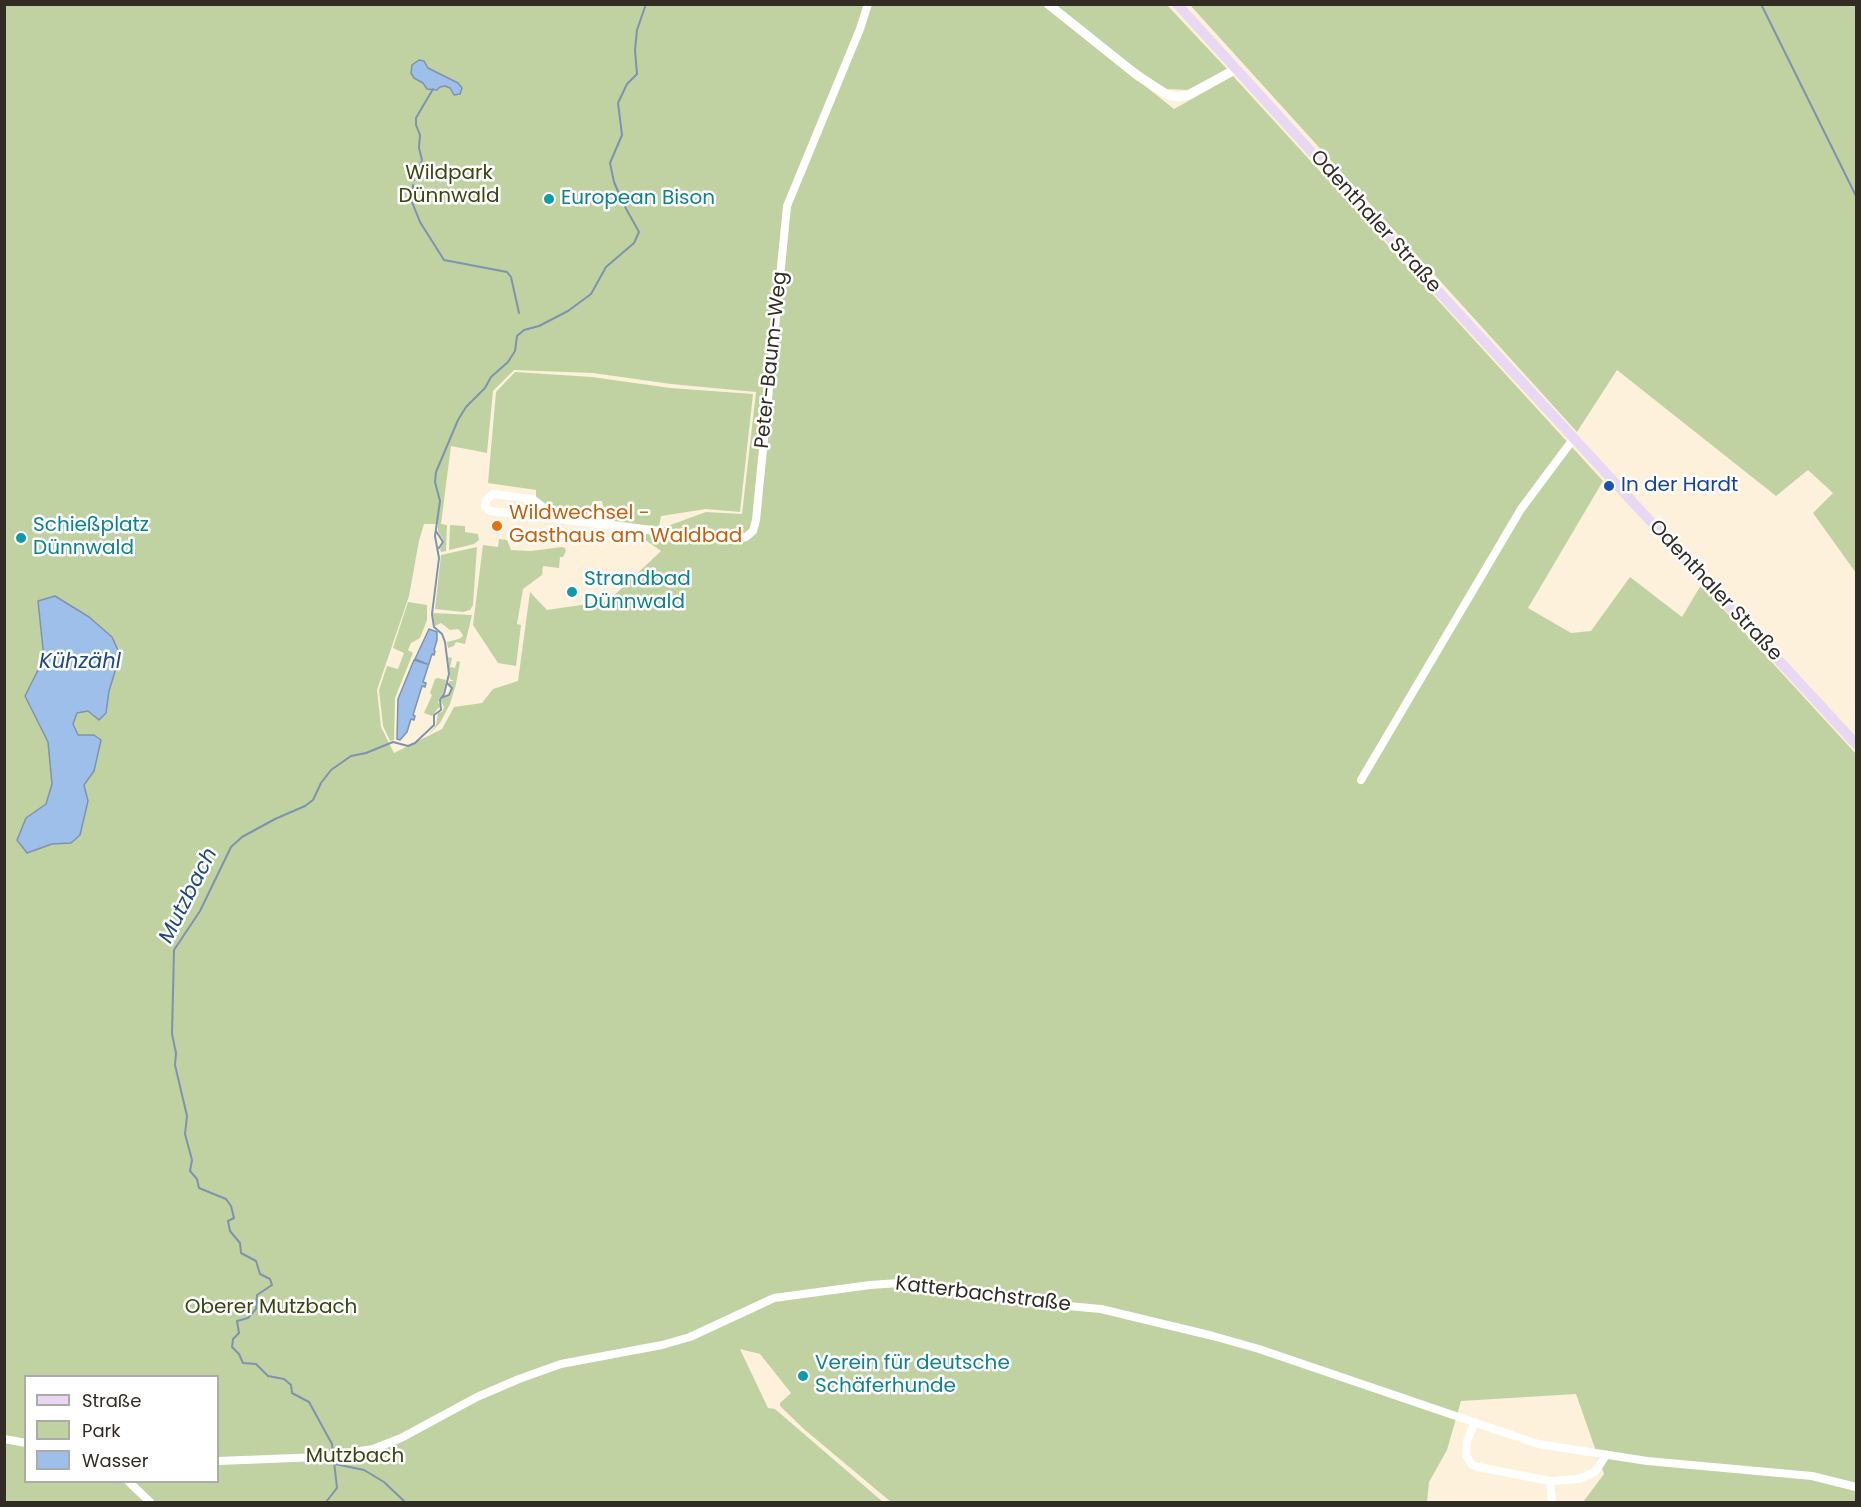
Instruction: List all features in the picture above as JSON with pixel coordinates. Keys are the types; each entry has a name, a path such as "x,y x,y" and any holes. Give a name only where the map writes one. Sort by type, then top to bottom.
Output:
{"main road":[{"name":"Odenthaler Straße","path":"1177,4 1857,744"}],"street":[{"name":"Peter-Baum-Weg","path":"558,519 533,500 493,494 486,500 485,506 490,511 731,540 746,537 753,531 759,496 787,206 860,30 868,4"},
{"path":"1048,4 1138,76 1168,95 1178,97 1188,95 1236,69"},
{"path":"1361,780 1521,509 1574,438"},
{"name":"Katterbachstraße","path":"219,1461 320,1457 372,1449 401,1438 477,1397 519,1378 561,1364 662,1345 690,1337 774,1298 899,1283 1113,1312 1258,1349 1538,1444 1647,1461 1812,1476 1857,1487"},
{"path":"1474,1424 1467,1441 1466,1455 1472,1465 1550,1481 1586,1478 1595,1472 1606,1455"},
{"path":"4,1439 24,1443"},
{"path":"1550,1481 1552,1503"},
{"path":"130,1483 150,1503"}],"green space":[{"path":"5,5 1043,5 1174,109 1233,76 1603,481 1528,608 1571,633 1591,631 1630,577 1682,617 1701,585 1856,754 1856,1502 1583,1502 1604,1474 1576,1394 1461,1401 1447,1450 1429,1482 1427,1502 891,1502 780,1406 780,1403 791,1393 760,1354 740,1349 768,1408 775,1409 883,1502 5,1502","holes":["514,370 593,373 671,384 756,392 742,514 706,512 640,536 661,551 608,601 547,610 530,592 518,681 493,689 482,703 454,707 442,729 394,753 381,727 377,690 409,596 424,524 438,524 438,531 444,542 440,549 441,552 446,551 447,525 441,524 451,446 487,453 493,391","42,637 120,656 109,691 106,713 88,711 76,713 73,724 77,735 94,735 94,771 84,785 88,801 71,843 52,844 27,853 26,818 46,804 52,784 48,742 25,696 44,658"]},
{"path":"1054,5 1167,5 1227,69 1189,90 1165,89"},
{"path":"1190,5 1856,5 1856,573 1813,513 1833,493 1808,470 1776,496 1617,370 1577,432"},
{"path":"515,372 592,377 670,388 753,394 740,512 706,509 661,516 659,527 608,520 605,517 602,501 594,501 585,517 560,514 554,512 536,497 536,490 488,483 496,392"},
{"path":"450,525 465,526 465,532 478,534 479,540 474,544 449,550"},
{"path":"499,539 507,540 511,550 531,551 562,547 566,551 563,557 560,557 559,568 543,566 542,575 523,589 517,624 521,625 516,666 498,663 473,625 483,545 498,547"},
{"path":"477,547 473,605 470,610 463,612 435,609 441,555"},
{"path":"408,602 427,605 427,620 420,638 411,643 408,650 413,653 395,698 394,740 390,741 383,726 379,690 387,666 398,669 404,653 393,648"},
{"path":"433,613 472,615 465,644 456,642 454,646 448,648 447,642 463,636 458,629 450,630 441,623 435,626"},
{"path":"448,657 452,658 450,667 455,668 457,661 460,662 456,684 450,704 440,723 429,734 436,725 438,713 442,712 444,707 442,699 450,696 453,687 449,684 449,681 454,681 450,679"},
{"path":"435,679 446,680 438,702 440,706 432,716 424,713 432,695 430,693"}],"water":[{"path":"419,60 424,61 428,68 458,83 462,88 460,94 454,95 450,88 445,86 437,90 427,89 411,73 412,65"},
{"name":"Kühzähl","path":"55,596 89,617 112,637 120,655 109,691 106,713 99,720 88,711 77,713 73,724 78,735 94,735 101,740 94,771 84,785 88,801 80,835 71,843 52,844 27,853 17,840 26,818 46,804 52,784 48,742 25,696 44,658 38,601"},
{"path":"429,629 437,632 434,655 432,654 423,682 426,683 425,687 422,686 413,715 414,720 411,719 407,732 400,740 397,739 398,699 414,660 427,664 415,659"}],"waterway":[{"name":"Mutzbach","path":"326,1502 337,1488 332,1444 309,1402 292,1393 291,1385 284,1379 268,1376 256,1364 243,1363 239,1354 232,1347 233,1339 239,1333 237,1321 248,1318 256,1309 257,1295 272,1285 270,1279 260,1274 256,1261 241,1253 240,1243 230,1231 228,1221 234,1218 231,1206 226,1199 199,1188 197,1179 190,1171 192,1160 185,1134 187,1116 175,1065 176,1053 172,1034 174,950 200,911 231,847 242,837 305,806 313,800 321,783 331,770 351,756 366,753 393,742 408,746 415,743 434,725 434,715 441,710 440,700 444,694 449,674 445,642 442,634 434,627 432,614 439,558 435,536 440,501 435,482 436,472 458,420 466,407 485,388 491,377 508,362 515,351 517,336 524,330 539,326 568,311 591,294 606,267 634,243 639,232 614,182 610,163 622,135 618,103 627,84 637,74 635,50 637,30 646,4"},
{"path":"1761,4 1856,196"},
{"path":"414,180 422,160 416,118 433,89"},
{"path":"413,185 412,202 420,222 444,260 507,272 511,277 519,313"},
{"name":"Mutzbach","path":"436,531 443,542 439,548"},
{"name":"Mutzbach","path":"441,698 449,695 452,688 447,683"},
{"path":"335,1464 364,1470 384,1482 405,1502"}],"place":[{"name":"European Bison","path":"549,199"},
{"name":"In der Hardt","path":"1609,486"},
{"name":"Wildwechsel - Gasthaus am Waldbad","path":"497,526"},
{"name":"Schießplatz Dünnwald","path":"21,538"},
{"name":"Strandbad Dünnwald","path":"572,592"},
{"name":"Verein für deutsche Schäferhunde","path":"803,1376"}],"park label":[{"name":"Wildpark Dünnwald","path":"449,186"},
{"name":"Oberer Mutzbach","path":"271,1308"}]}
